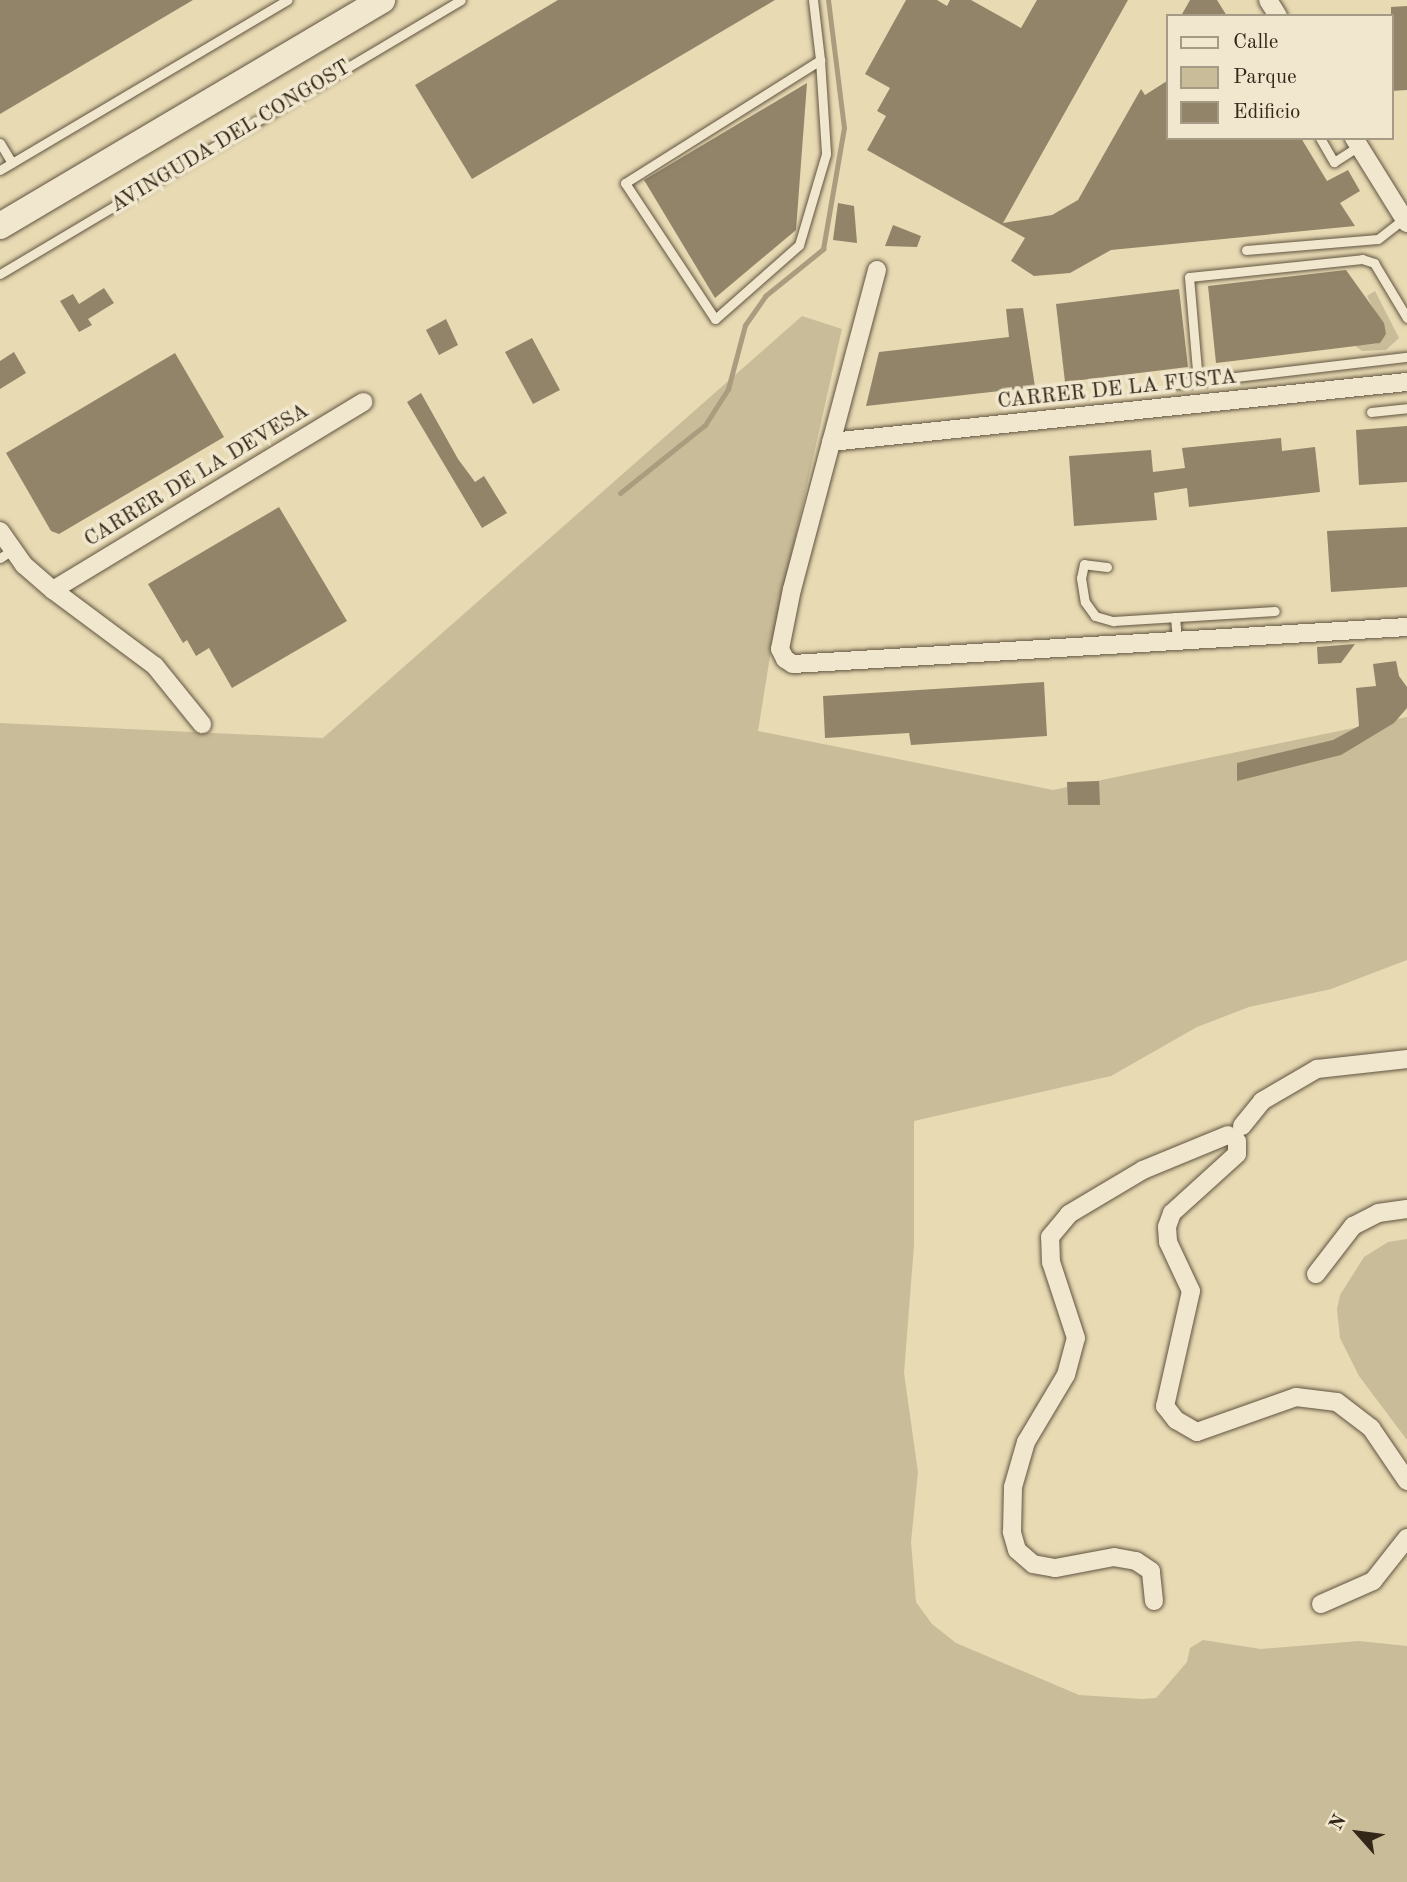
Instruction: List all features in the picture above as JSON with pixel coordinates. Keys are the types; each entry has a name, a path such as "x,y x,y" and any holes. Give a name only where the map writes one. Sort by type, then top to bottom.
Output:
{"main road":[{"path":"0,209 354,0"},
{"name":"AVINGUDA DEL CONGOST","path":"0,226 382,0"}],"street":[{"path":"1357,142 1406,220"},
{"path":"877,270 792,589 780,649 785,659 793,664 1407,627"},
{"name":"CARRER DE LA FUSTA","path":"831,442 1407,382"},
{"name":"CARRER DE LA DEVESA","path":"53,590 364,401"},
{"path":"0,530 6,554 155,666 202,724"},
{"path":"1154,1601 1151,1571 1136,1561 1114,1558 1055,1568 1033,1564 1017,1550 1012,1532 1013,1487 1026,1442 1066,1375 1076,1338 1051,1262 1050,1237 1069,1214 1143,1170 1236,1134 1262,1101 1317,1069 1407,1059"},
{"path":"1236,1134 1237,1154 1172,1213 1167,1227 1168,1242 1191,1291 1165,1406 1176,1420 1197,1432 1296,1397 1337,1402 1371,1428 1407,1482"},
{"path":"1317,1274 1353,1226 1378,1213 1407,1209"},
{"path":"1321,1604 1373,1581 1407,1538"}],"lane":[{"path":"0,170 285,0"},
{"name":"AVINGUDA DEL CONGOST","path":"0,274 461,0"},
{"path":"813,0 820,60 826,154 799,245 715,319 625,183 820,60"},
{"path":"1321,140 1334,162 1357,142"},
{"path":"0,143 12,163"},
{"path":"1246,250 1378,239 1406,220"},
{"path":"1198,382 1189,277 1362,259 1374,263 1407,318"},
{"path":"1176,384 1407,357"},
{"path":"1371,412 1407,408"},
{"path":"1107,567 1084,564 1085,602 1096,616 1113,621 1275,611"},
{"path":"1175,617 1177,641"}],"green space":[{"path":"1375,291 1399,338 1386,350 1362,351 1354,345 1376,344 1386,334 1367,296"},
{"path":"802,316 842,329 774,632 758,731 1053,790 1407,717 1407,960 1331,989 1249,1007 1197,1027 1111,1076 914,1121 914,1245 904,1373 918,1472 911,1542 916,1602 932,1624 956,1643 1079,1695 1142,1699 1156,1698 1187,1662 1190,1648 1203,1640 1261,1649 1359,1641 1407,1646 1407,1882 0,1882 0,723 323,738"},
{"path":"1407,1239 1407,1440 1359,1376 1340,1338 1337,1309 1340,1295 1364,1257 1388,1242"}],"building":[{"path":"0,0 193,0 0,114"},
{"path":"558,0 775,0 472,179 415,85"},
{"path":"906,0 937,0 947,6 950,0 971,0 1021,28 1037,0 1128,0 1003,223 1052,215 1078,200 1141,89 1145,95 1166,82 1166,140 1302,140 1327,181 1348,170 1360,191 1340,203 1355,226 1111,250 1070,273 1034,276 1011,261 1025,238 867,150 886,116 877,111 890,88 865,74"},
{"path":"1190,0 1217,0 1226,14 1182,14"},
{"path":"1407,6 1407,90 1393,91 1391,7"},
{"path":"807,83 796,230 715,298 644,180"},
{"path":"838,203 854,206 857,243 833,240"},
{"path":"893,225 921,236 917,247 885,246"},
{"path":"1346,270 1384,323 1386,334 1380,343 1216,363 1208,286"},
{"path":"104,288 114,303 88,319 92,325 79,332 60,301 73,294 79,304"},
{"path":"1179,289 1188,367 1065,382 1056,304"},
{"path":"1023,308 1035,387 866,406 879,352 1009,337 1006,309"},
{"path":"446,319 458,345 439,355 426,330"},
{"path":"532,338 560,390 533,404 505,352"},
{"path":"14,352 26,373 0,389 0,361"},
{"path":"175,353 224,437 59,534 51,531 6,453"},
{"path":"421,393 458,459 475,482 484,476 507,513 482,528 407,402"},
{"path":"1407,426 1407,482 1359,485 1356,430"},
{"path":"1281,438 1282,451 1315,447 1320,492 1189,507 1187,488 1154,493 1157,520 1074,526 1069,456 1151,450 1153,472 1185,468 1182,448"},
{"path":"279,507 347,621 232,688 209,648 196,656 187,640 183,643 148,584"},
{"path":"1407,527 1407,587 1331,592 1327,531"},
{"path":"1355,644 1341,663 1318,664 1317,647"},
{"path":"1396,661 1399,676 1407,687 1407,708 1394,723 1341,755 1237,781 1237,763 1333,740 1359,726 1356,688 1376,686 1373,664"},
{"path":"1044,682 1047,736 911,745 909,733 825,738 823,696"},
{"path":"1099,781 1100,805 1068,805 1067,782"}],"waterway":[{"path":"620,493 705,425 728,389 745,325 765,296 823,249 844,128 828,0"}]}
